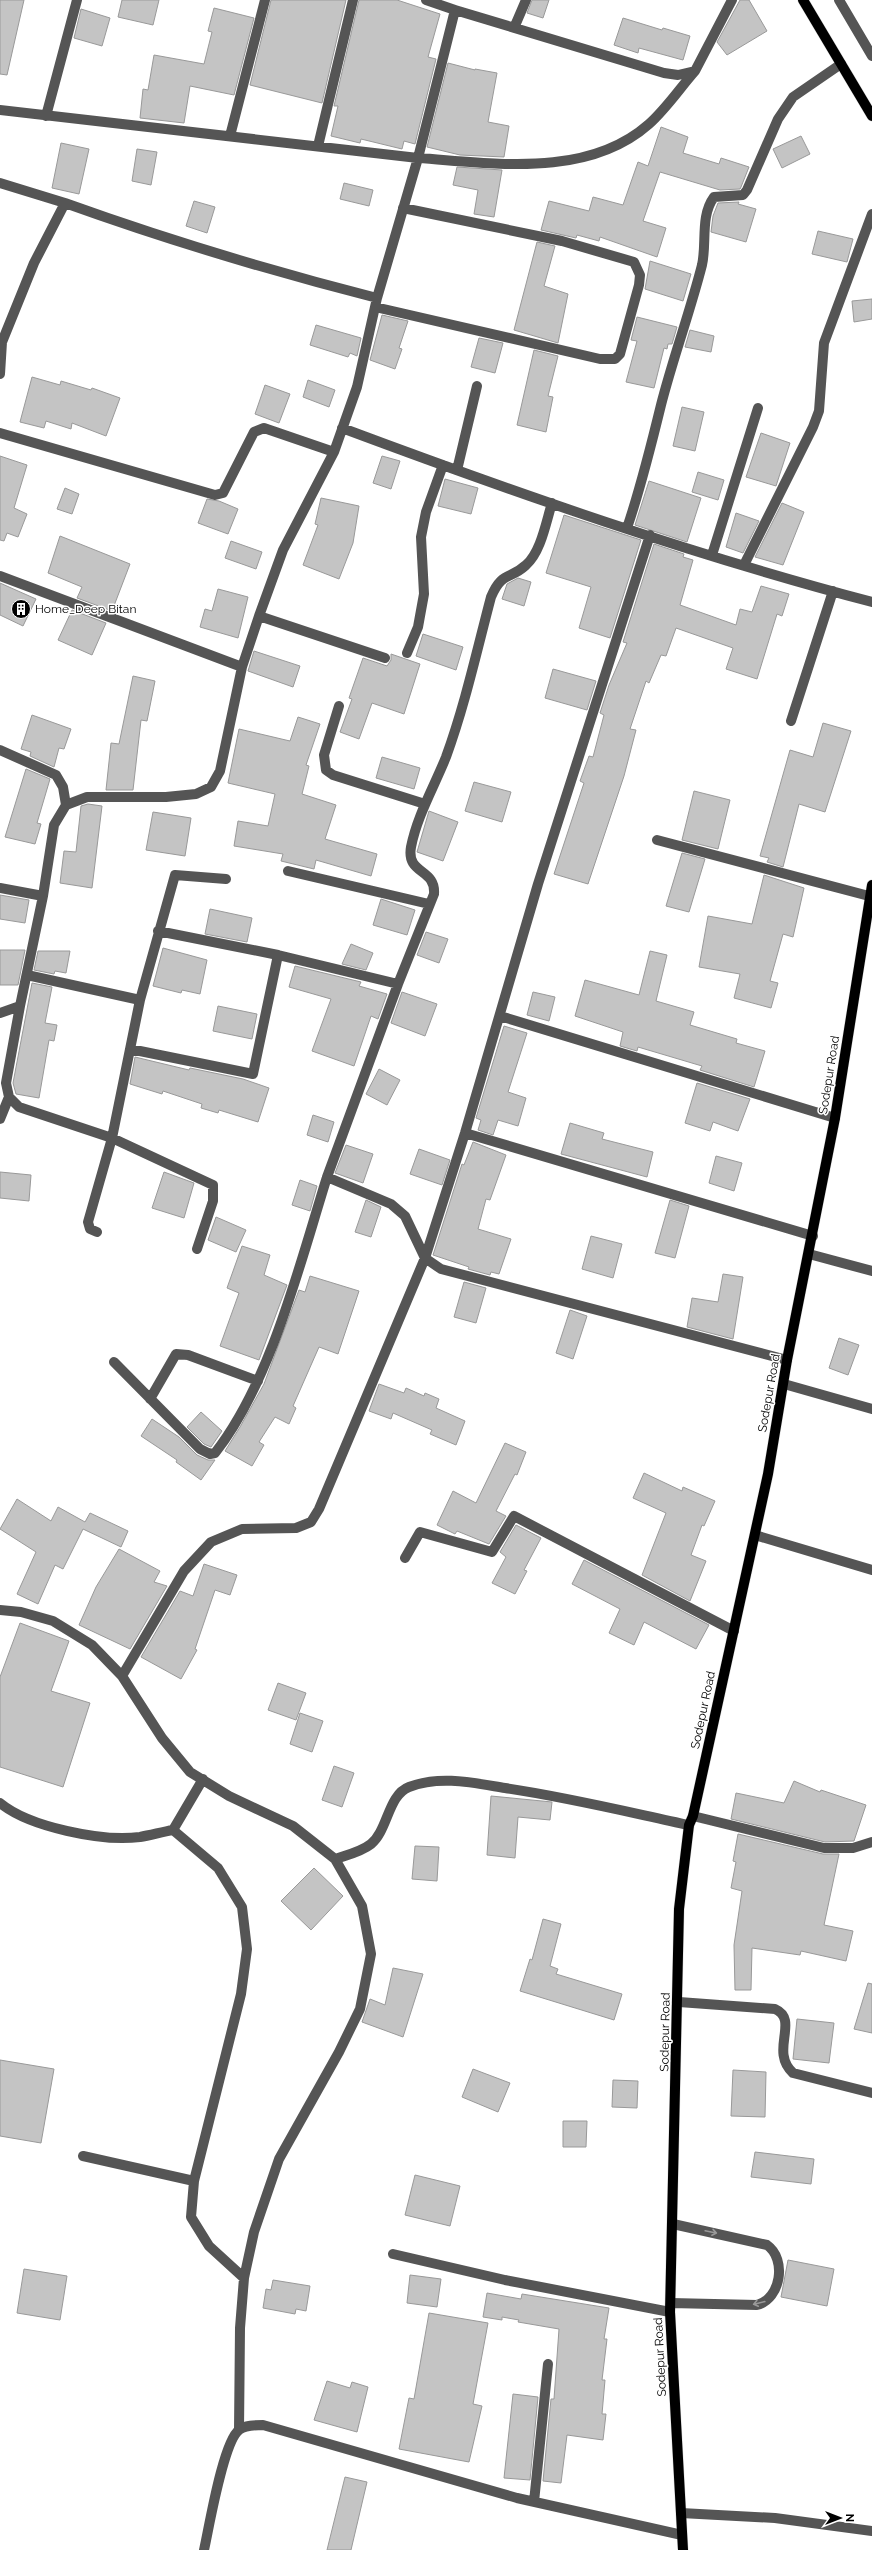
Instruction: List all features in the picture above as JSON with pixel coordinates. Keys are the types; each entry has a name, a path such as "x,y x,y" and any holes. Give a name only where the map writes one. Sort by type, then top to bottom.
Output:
{"main road":[{"path":"803,0 869,106 872,116"},
{"name":"Sodepur Road","path":"683,2550 670,2308 679,2002 679,1909 691,1820 734,1631 813,1236 835,1118 869,896 872,885"}],"street":[{"path":"46,116 77,0"},
{"path":"230,136 265,0"},
{"path":"318,146 353,0"},
{"path":"426,0 664,73 678,75 694,71"},
{"path":"514,28 526,0"},
{"path":"0,110 418,158 511,165 582,159 620,144 649,124 694,71 732,0"},
{"path":"838,0 872,56"},
{"path":"0,1119 8,1097 6,1083 20,1006 43,896 54,825 66,805 87,797 166,797 196,794 211,787 220,771 242,667 258,616 284,550 334,452 357,387 376,302 418,158 455,10"},
{"path":"627,528 644,478 662,404 702,263 705,219 709,203 714,197 743,195 747,190 778,119 793,97 842,64"},
{"path":"0,183 65,203 191,247 376,302 600,359 615,359 620,354 639,285 640,275 634,262 562,241 403,208"},
{"path":"0,374 1,341 34,263 65,203"},
{"path":"744,565 813,427 818,411 824,343 872,214"},
{"path":"457,470 477,386"},
{"path":"712,555 758,408"},
{"path":"0,433 215,495 224,493 254,432 264,428 334,452"},
{"path":"342,428 442,465 627,528 744,565 872,602"},
{"path":"408,653 418,627 424,594 421,537 426,512 442,465"},
{"path":"114,1362 200,1449 210,1454 215,1453 222,1444 258,1381 276,1335 327,1177 435,885 431,878 415,868 410,858 411,847 425,804 446,757 496,584 504,577 526,565 534,555 552,503"},
{"path":"122,1676 184,1571 211,1542 242,1529 296,1528 311,1522 322,1502 425,1258 465,1132 538,884 650,535"},
{"path":"0,576 242,667"},
{"path":"791,721 833,591"},
{"path":"258,616 385,658"},
{"path":"339,706 324,755 326,770 333,775 425,804"},
{"path":"0,750 56,775 63,787 66,805"},
{"path":"658,840 869,896"},
{"path":"288,871 429,904"},
{"path":"97,1232 90,1229 88,1222 112,1138 140,1000 158,931 175,875 226,879"},
{"path":"0,888 43,896"},
{"path":"158,931 278,955 398,984"},
{"path":"130,1049 253,1074 278,955"},
{"path":"27,975 140,1000"},
{"path":"0,1013 20,1006"},
{"path":"500,1016 835,1118"},
{"path":"8,1097 19,1107 112,1138 213,1185 213,1201 196,1249"},
{"path":"465,1132 813,1236"},
{"path":"327,1177 391,1204 405,1216 425,1258 442,1269 787,1360"},
{"path":"809,1254 872,1270"},
{"path":"150,1399 176,1354 188,1355 258,1381"},
{"path":"784,1384 872,1409"},
{"path":"405,1558 420,1532 492,1552 514,1516 734,1631"},
{"path":"754,1535 872,1570"},
{"path":"0,1610 21,1612 53,1621 92,1645 122,1676 162,1738 190,1772 229,1796 293,1826 335,1859 362,1906 371,1954 360,2009 339,2052 279,2159 254,2232 244,2278 240,2328 239,2430 230,2444 219,2481 204,2550"},
{"path":"0,1803 13,1814 77,1834 138,1837 173,1830 203,1779"},
{"path":"335,1859 357,1852 372,1843 397,1798 408,1787 430,1781 459,1781 549,1794 691,1820 824,1848 847,1849 872,1842"},
{"path":"173,1830 218,1868 242,1907 247,1949 241,1994 194,2180 192,2217 209,2246 244,2278"},
{"path":"679,2002 775,2009 782,2011 786,2017 782,2055 786,2067 793,2073 872,2093"},
{"path":"83,2156 194,2180"},
{"path":"393,2254 505,2280 670,2308 764,2303 770,2299 774,2291 779,2265 778,2256 767,2245 673,2224"},
{"path":"534,2502 548,2364"},
{"path":"239,2430 252,2425 263,2425 534,2502 682,2535"},
{"path":"681,2513 775,2518 872,2531"}],"building":[{"path":"0,0 24,0 7,75 0,74"},
{"path":"122,0 159,0 153,25 118,17"},
{"path":"271,0 346,0 322,103 250,85"},
{"path":"359,0 397,0 440,14 428,57 436,59 415,144 404,141 402,149 361,139 360,143 331,136 338,106 334,106"},
{"path":"532,0 549,0 543,18 527,13"},
{"path":"740,0 749,0 767,31 727,55 717,42"},
{"path":"214,8 254,18 234,95 190,86 184,123 140,118 143,89 148,90 154,55 204,64 212,32 208,31"},
{"path":"81,9 110,18 102,46 74,38"},
{"path":"623,18 662,30 663,28 690,36 683,60 639,48 638,53 614,45"},
{"path":"448,63 475,70 497,73 488,122 509,126 504,157 460,155 427,147"},
{"path":"661,127 688,137 683,153 719,164 721,158 749,167 740,189 720,190 660,172 643,221 666,228 657,257 600,237 599,241 577,235 576,238 541,230 549,201 589,211 593,197 623,205 638,162 648,166"},
{"path":"801,136 810,154 782,168 773,149"},
{"path":"61,143 89,149 79,194 52,188"},
{"path":"137,149 157,152 151,185 132,181"},
{"path":"457,167 502,170 494,217 474,214 478,190 453,185"},
{"path":"344,183 373,190 369,206 340,199"},
{"path":"194,201 215,207 207,233 186,226"},
{"path":"739,202 738,204 756,209 746,242 711,232 713,216 718,203"},
{"path":"818,231 853,239 847,262 812,254"},
{"path":"537,242 555,246 544,286 568,294 558,343 514,330"},
{"path":"650,261 691,274 683,301 645,289"},
{"path":"872,299 872,319 854,322 852,301"},
{"path":"382,315 408,321 399,348 402,349 395,369 370,360"},
{"path":"637,317 677,327 672,344 668,344 667,349 664,348 654,388 626,382 637,341 631,340"},
{"path":"316,325 361,338 357,356 350,353 348,357 310,345"},
{"path":"690,330 714,336 711,352 685,347"},
{"path":"479,338 503,343 495,373 471,367"},
{"path":"534,350 558,356 548,396 553,397 546,432 517,425"},
{"path":"32,377 60,385 61,381 91,390 92,388 120,398 106,436 72,423 71,429 46,421 44,428 20,422"},
{"path":"308,380 335,390 329,407 303,397"},
{"path":"265,385 290,394 279,423 255,414"},
{"path":"682,407 704,412 695,451 673,446"},
{"path":"761,433 790,443 776,486 746,477"},
{"path":"0,456 27,465 14,508 27,514 18,537 7,533 4,541 0,540"},
{"path":"382,456 400,461 391,489 373,483"},
{"path":"698,472 724,480 718,500 692,492"},
{"path":"445,479 478,488 471,514 438,506"},
{"path":"649,481 701,498 687,542 635,525"},
{"path":"65,488 79,494 72,514 57,509"},
{"path":"321,498 359,506 353,543 339,579 303,565 318,525 315,524"},
{"path":"207,499 219,501 238,509 228,534 198,523"},
{"path":"782,503 804,512 783,565 755,557"},
{"path":"736,513 759,521 743,553 726,547"},
{"path":"564,515 641,540 610,638 579,628 591,587 546,573"},
{"path":"60,536 130,564 112,611 77,598 82,587 48,573"},
{"path":"231,541 262,552 256,569 225,558"},
{"path":"654,544 684,554 683,557 693,560 680,605 736,625 740,609 752,612 761,586 789,594 782,616 777,614 757,679 726,669 733,648 676,628 666,656 661,655 649,683 646,681 630,729 636,730 624,776 588,884 554,874 584,783 580,781 589,756 593,757 604,715 600,713 609,685 627,643 623,642"},
{"path":"518,578 531,582 524,606 502,599 507,584"},
{"path":"0,583 36,599 23,626 0,615"},
{"path":"218,589 248,597 238,638 200,627 205,609 212,611"},
{"path":"72,610 106,623 92,655 58,640"},
{"path":"423,634 463,647 456,670 416,656"},
{"path":"254,651 300,666 293,687 248,671"},
{"path":"391,654 420,664 404,714 372,703 359,739 340,732 352,699 349,698 363,658 387,666 391,660"},
{"path":"553,669 596,681 587,710 545,698"},
{"path":"133,676 155,681 147,721 141,720 133,790 106,790 111,743 119,744"},
{"path":"32,715 71,729 64,749 59,748 54,767 30,756 31,752 21,749"},
{"path":"298,717 320,724 306,765 309,766 302,794 336,805 325,839 377,854 371,876 316,860 314,869 281,861 283,854 234,846 238,821 268,826 275,794 228,783 239,729 290,741"},
{"path":"823,723 851,731 825,812 799,804 783,867 767,862 769,858 760,856 790,750 813,757"},
{"path":"382,757 420,768 414,789 376,778"},
{"path":"26,769 50,779 37,823 41,824 35,844 5,837"},
{"path":"474,782 511,792 502,822 465,811"},
{"path":"694,791 730,800 718,849 682,840"},
{"path":"88,804 102,806 92,888 60,883 64,851 76,852 81,806"},
{"path":"429,811 458,822 443,861 417,852"},
{"path":"153,812 191,818 185,856 146,850"},
{"path":"682,853 705,859 689,912 666,906"},
{"path":"764,875 804,888 793,937 783,934 770,981 778,983 771,1008 734,998 740,974 699,967 708,916 752,924"},
{"path":"0,895 29,900 25,923 0,919"},
{"path":"381,899 415,910 407,935 373,925"},
{"path":"210,909 252,918 247,942 205,934"},
{"path":"426,932 448,939 439,963 417,955"},
{"path":"351,944 373,953 366,970 342,964"},
{"path":"163,948 207,960 200,994 182,990 181,993 153,986"},
{"path":"0,950 25,950 18,985 0,985"},
{"path":"38,951 70,951 66,973 55,971 54,974 34,970"},
{"path":"650,951 667,955 656,1001 694,1012 690,1025 737,1039 736,1043 765,1051 754,1087 700,1070 702,1066 638,1047 637,1051 620,1046 623,1032 575,1016 585,980 639,995"},
{"path":"295,966 361,982 359,986 387,994 378,1019 371,1016 354,1066 312,1051 331,999 289,987"},
{"path":"32,983 52,987 45,1023 57,1025 54,1041 49,1040 39,1098 16,1094 13,1083"},
{"path":"402,992 437,1004 425,1036 391,1023"},
{"path":"533,992 555,997 549,1021 527,1015"},
{"path":"218,1006 257,1014 252,1039 213,1031"},
{"path":"504,1026 527,1033 508,1092 526,1098 518,1126 498,1120 493,1135 478,1130 481,1120 476,1118"},
{"path":"135,1057 189,1070 190,1068 243,1079 269,1088 258,1122 219,1110 218,1113 201,1108 202,1104 163,1091 162,1094 130,1084"},
{"path":"379,1069 400,1080 387,1105 366,1094"},
{"path":"697,1083 750,1099 738,1131 713,1122 710,1131 685,1123"},
{"path":"313,1115 334,1122 328,1142 307,1135"},
{"path":"570,1123 604,1133 602,1139 653,1152 647,1177 561,1154"},
{"path":"473,1142 506,1155 490,1200 486,1199 478,1229 511,1239 499,1274 491,1272 490,1275 468,1269 469,1267 433,1255 462,1164 464,1165"},
{"path":"346,1145 373,1154 363,1183 335,1173"},
{"path":"419,1149 450,1160 442,1185 410,1174"},
{"path":"716,1156 742,1163 734,1191 709,1183"},
{"path":"0,1172 31,1175 29,1201 0,1198"},
{"path":"164,1172 194,1183 184,1218 152,1208"},
{"path":"300,1180 317,1186 310,1211 292,1205"},
{"path":"366,1200 381,1207 371,1237 355,1232"},
{"path":"670,1200 689,1206 675,1258 655,1253"},
{"path":"216,1217 246,1230 236,1252 208,1240"},
{"path":"591,1236 622,1244 613,1278 582,1269"},
{"path":"242,1246 270,1255 264,1275 287,1285 259,1360 220,1346 239,1293 227,1288"},
{"path":"723,1274 743,1277 733,1339 687,1327 692,1298 718,1302"},
{"path":"310,1276 359,1291 338,1354 319,1347 293,1406 296,1408 289,1424 275,1417 259,1442 264,1445 252,1466 225,1451 264,1384 299,1290 305,1292"},
{"path":"464,1282 486,1288 476,1323 454,1317"},
{"path":"570,1310 587,1316 573,1359 556,1353"},
{"path":"839,1338 859,1345 848,1375 829,1368"},
{"path":"379,1384 404,1393 406,1388 424,1396 425,1393 439,1399 436,1408 465,1421 456,1445 430,1434 432,1430 393,1413 391,1419 369,1411"},
{"path":"201,1412 222,1431 211,1447 204,1444 187,1427"},
{"path":"152,1419 179,1437 197,1455 208,1460 215,1460 201,1480 176,1462 177,1460 141,1436"},
{"path":"505,1443 526,1452 517,1475 515,1474 496,1511 506,1516 489,1544 457,1531 455,1534 437,1525 453,1491 476,1503"},
{"path":"644,1473 682,1491 683,1487 715,1501 704,1526 702,1525 691,1555 706,1561 690,1601 642,1575 666,1513 633,1498"},
{"path":"17,1499 51,1521 58,1507 85,1522 90,1513 128,1531 121,1547 83,1529 63,1569 55,1565 38,1604 17,1594 36,1552 0,1529"},
{"path":"516,1525 541,1538 524,1570 527,1571 515,1594 492,1583 506,1557 500,1552"},
{"path":"119,1549 160,1571 154,1582 167,1586 130,1649 79,1625 96,1587"},
{"path":"584,1560 709,1625 696,1649 644,1622 634,1645 609,1633 620,1609 572,1584"},
{"path":"204,1564 237,1575 230,1595 215,1590 195,1649 197,1650 181,1679 141,1657 180,1591 193,1596"},
{"path":"20,1623 69,1641 51,1691 90,1703 63,1787 0,1767 0,1677"},
{"path":"278,1683 306,1693 296,1720 268,1710"},
{"path":"300,1713 323,1721 312,1752 290,1744"},
{"path":"334,1766 354,1773 342,1807 322,1800"},
{"path":"794,1781 820,1792 821,1790 866,1805 854,1841 825,1842 731,1819 736,1793 784,1803"},
{"path":"491,1796 552,1802 550,1820 518,1817 515,1858 487,1855"},
{"path":"738,1834 823,1854 839,1854 824,1925 853,1931 846,1961 801,1951 800,1955 752,1948 751,1990 735,1990 734,1945 742,1891 731,1888 736,1862 733,1861"},
{"path":"415,1846 439,1847 437,1881 412,1879"},
{"path":"314,1868 343,1896 311,1930 281,1901"},
{"path":"543,1919 561,1924 550,1966 558,1969 556,1974 622,1994 614,2020 520,1991 530,1959 532,1960"},
{"path":"393,1968 423,1974 403,2037 362,2022 370,1999 385,2005"},
{"path":"868,1983 872,1984 872,2033 854,2029"},
{"path":"797,2019 834,2023 829,2063 793,2059"},
{"path":"0,2060 54,2069 41,2143 0,2136"},
{"path":"473,2069 510,2083 498,2112 462,2097"},
{"path":"733,2070 766,2072 765,2117 731,2116"},
{"path":"613,2080 638,2081 637,2108 612,2107"},
{"path":"563,2121 587,2121 586,2147 563,2147"},
{"path":"755,2152 814,2159 811,2184 751,2177"},
{"path":"415,2175 460,2186 450,2226 405,2215"},
{"path":"788,2260 834,2269 827,2306 781,2297"},
{"path":"24,2269 67,2276 60,2320 17,2313"},
{"path":"410,2275 441,2279 437,2307 407,2303"},
{"path":"273,2280 310,2286 306,2311 296,2309 295,2314 263,2308 266,2289 271,2290"},
{"path":"487,2293 521,2299 522,2294 609,2308 604,2339 607,2339 602,2380 605,2380 602,2414 606,2414 603,2440 567,2435 561,2483 543,2481 551,2399 554,2399 559,2329 518,2322 519,2320 502,2317 502,2320 483,2317"},
{"path":"429,2313 488,2323 473,2404 482,2406 469,2462 399,2449 409,2398 414,2399"},
{"path":"327,2381 350,2388 352,2382 368,2387 357,2432 314,2420"},
{"path":"513,2394 538,2397 530,2480 504,2478"},
{"path":"345,2477 367,2482 351,2550 327,2550"}],"place":[{"name":"Home_Deep Bitan","path":"21,609"}]}
